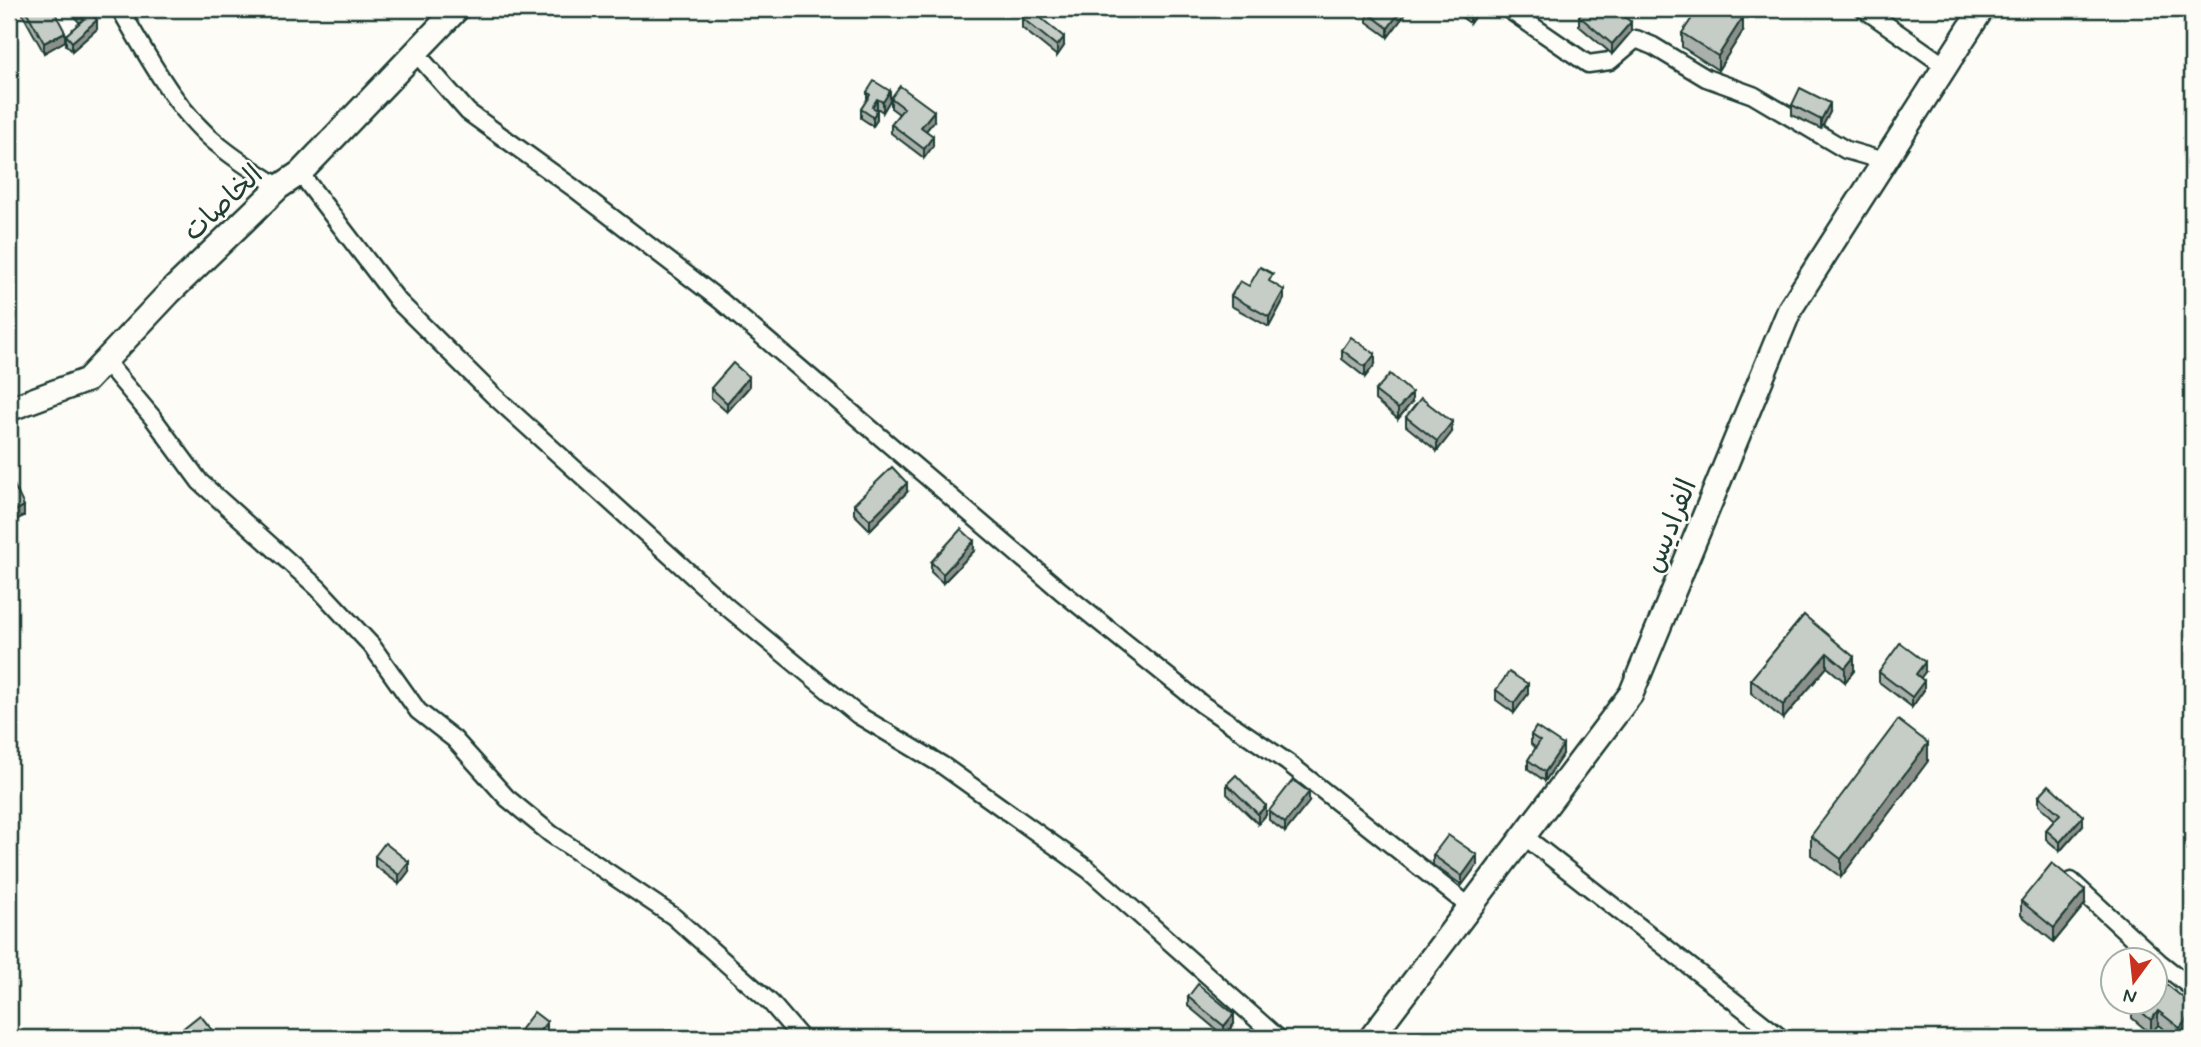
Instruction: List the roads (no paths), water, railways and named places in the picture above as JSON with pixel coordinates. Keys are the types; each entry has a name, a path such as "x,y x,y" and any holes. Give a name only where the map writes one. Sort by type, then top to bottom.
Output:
{"street":[{"path":"120,9 146,54 185,111 219,146 279,187"},
{"name":"الخاصات","path":"9,410 87,380 169,293 279,187 300,173 457,9"},
{"path":"1508,9 1588,64 1610,61 1636,39 1653,46 1706,78 1753,95 1846,150 1885,161"},
{"path":"1864,9 1945,66"},
{"name":"الفراديس","path":"1371,1038 1632,694 1790,309 1982,9"},
{"path":"415,52 468,113 575,189 721,300 1061,591 1203,705 1287,762 1471,906"},
{"path":"300,173 398,301 493,395 727,607 859,715 942,765 1088,870 1278,1038"},
{"path":"105,361 153,418 200,482 318,588 372,646 418,711 454,740 508,798 551,834 673,916 771,1003 801,1038"},
{"path":"1524,836 1781,1038"},
{"path":"2061,872 2158,962 2192,988"}]}
